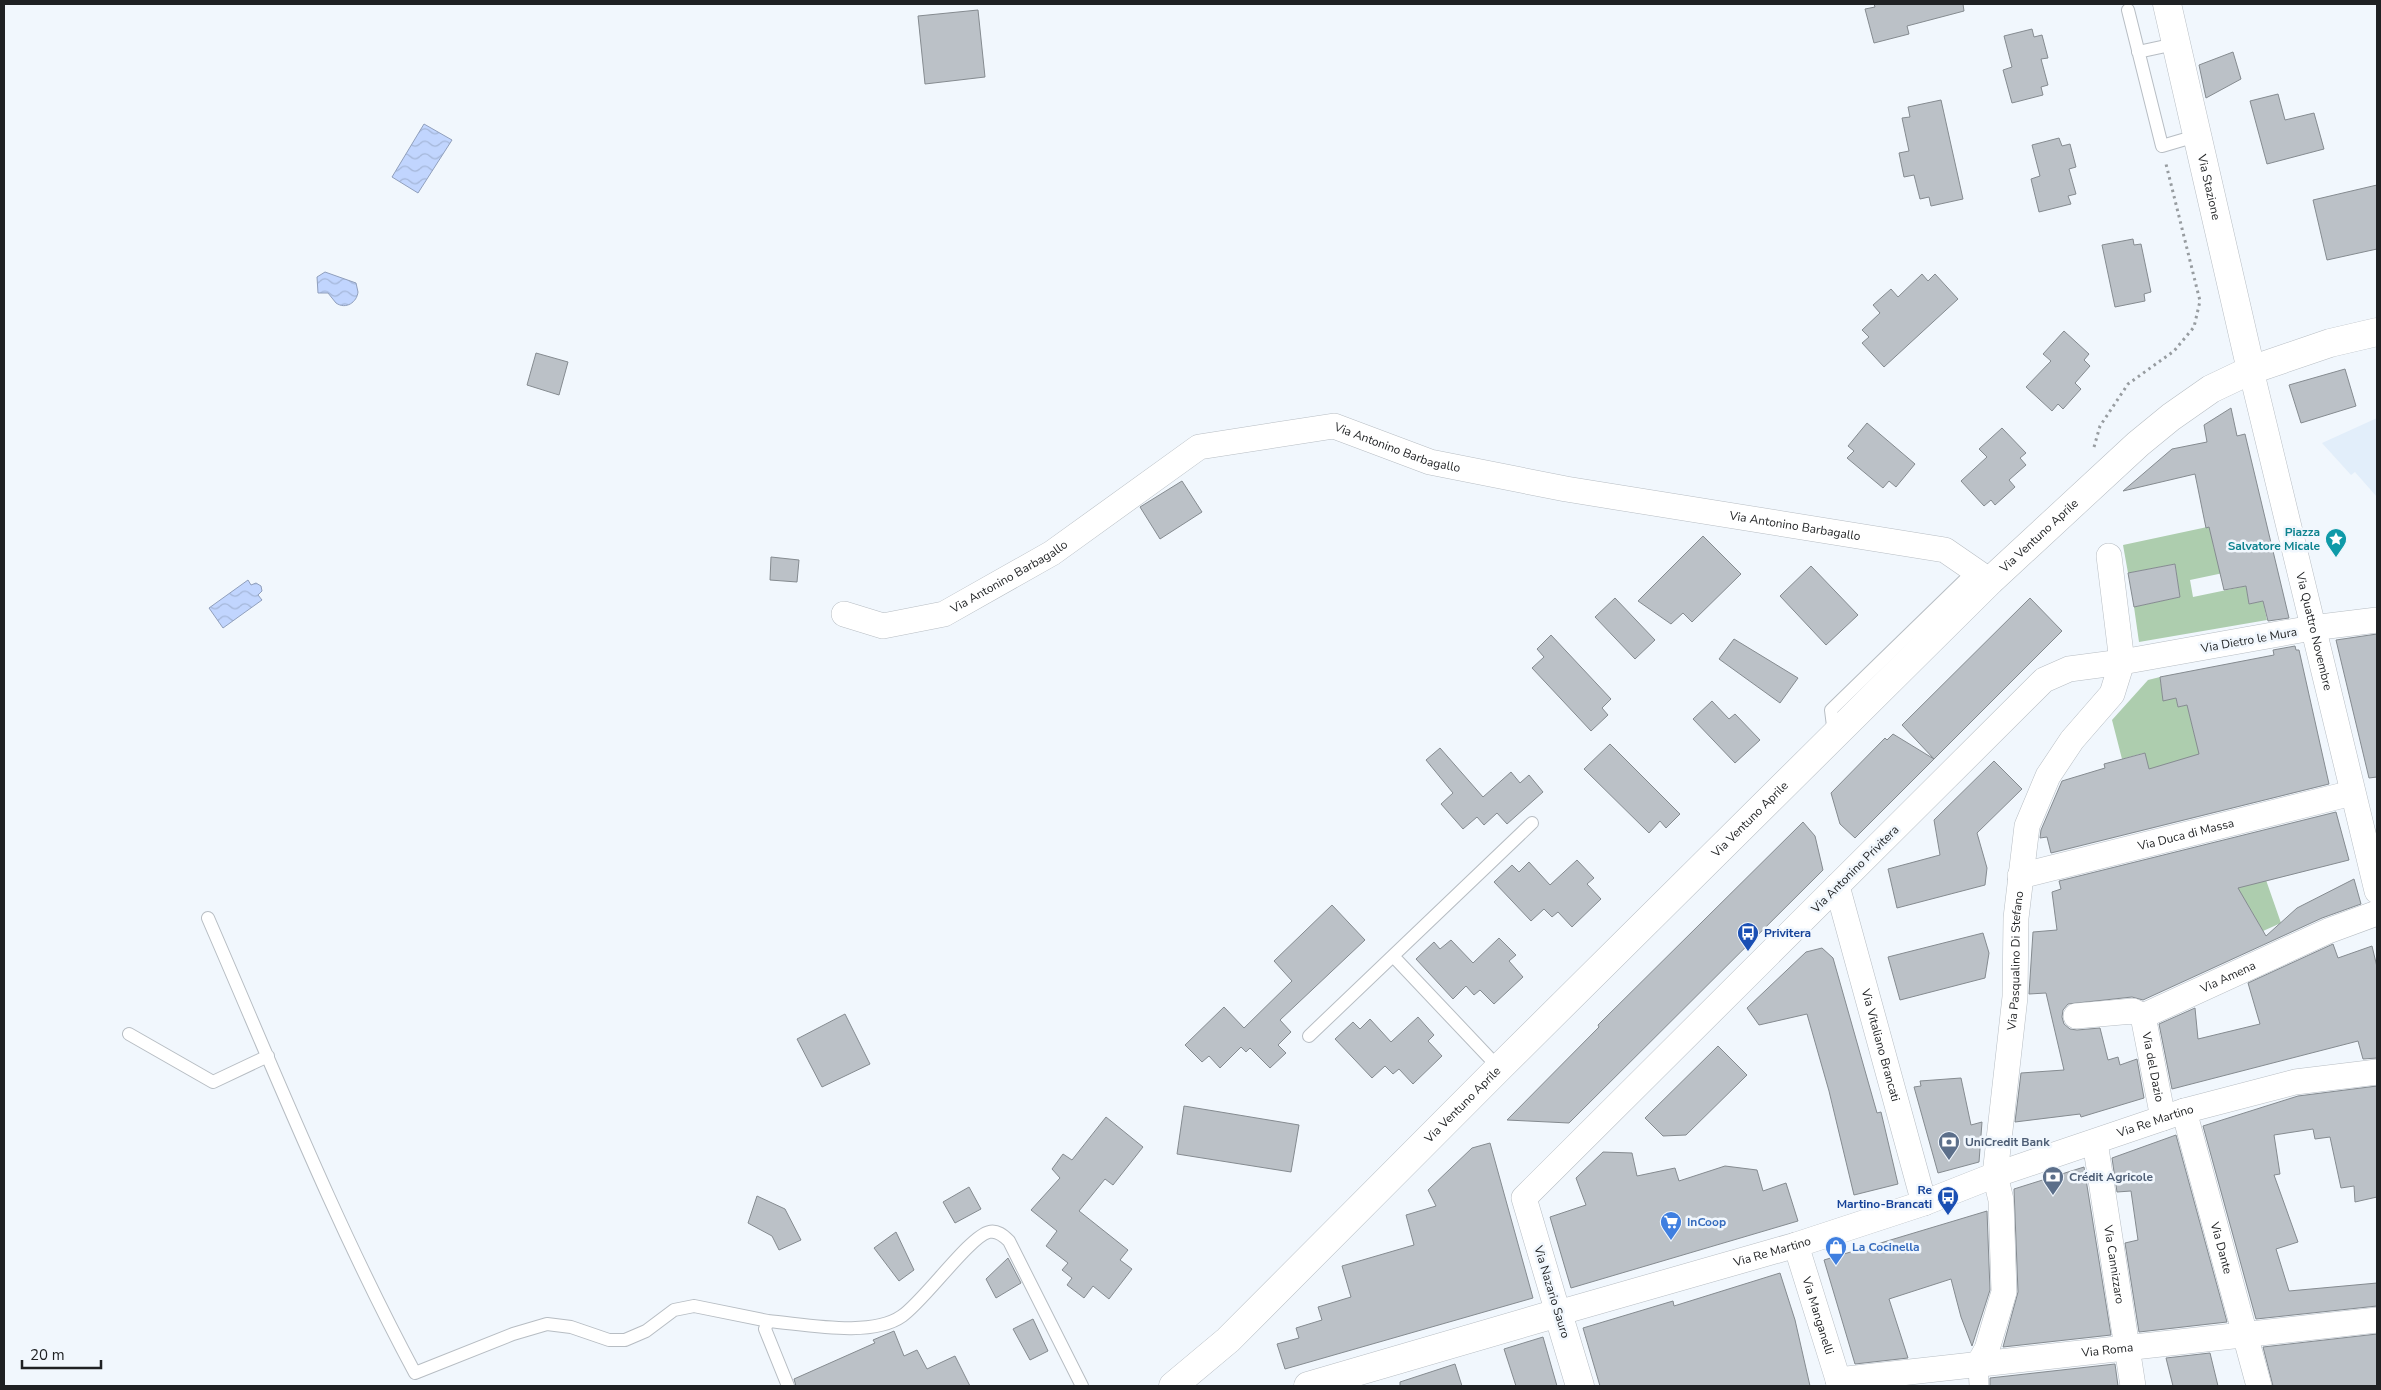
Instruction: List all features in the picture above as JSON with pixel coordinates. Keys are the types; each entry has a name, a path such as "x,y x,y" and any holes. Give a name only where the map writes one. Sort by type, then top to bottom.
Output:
{"main road":[{"name":"Via Stazione","path":"2167,4 2251,370"},
{"name":"Via Ventuno Aprile","path":"1173,1386 1228,1340 1499,1068 1835,736 1983,576 2138,444 2171,417 2211,389 2251,370 2330,342 2377,332"},
{"name":"Via Re Martino","path":"1316,1385 1558,1313"},
{"name":"Via Nazario Sauro","path":"1558,1313 1580,1386"}],"street":[{"name":"Via Quattro Novembre","path":"2251,370 2377,891"},
{"name":"Via Antonino Barbagallo","path":"844,614 883,626 944,614 1052,553 1199,447 1334,426 1430,462 1566,489 1945,550 1983,576"},
{"name":"Via Pasqualino Di Stefano","path":"1978,1376 2004,1292 2001,1200 1995,1175 2015,997 2016,918 2027,826 2048,776 2072,740 2112,694 2122,662 2109,556"},
{"name":"Via Dietro le Mura","path":"2122,662 2312,628 2377,620"},
{"name":"Via Antonino Privitera","path":"1524,1198 2044,680 2069,669 2122,662"},
{"name":"Via Duca di Massa","path":"2020,876 2352,793"},
{"name":"Via Vitaliano Brancati","path":"1837,886 1924,1203"},
{"name":"Via Amena","path":"2142,1016 2328,931 2377,913"},
{"path":"2076,1016 2133,1011 2142,1016"},
{"name":"Via del Dazio","path":"2142,1016 2174,1114"},
{"name":"Via Re Martino","path":"1558,1313 1796,1245 1924,1203 1995,1175 2174,1114 2295,1082 2377,1072"},
{"name":"Via Dante","path":"2174,1114 2259,1386"},
{"name":"Via Cannizzaro","path":"2095,1142 2133,1386"},
{"name":"Via Nazario Sauro","path":"1524,1198 1558,1313"},
{"name":"Via Manganelli","path":"1796,1245 1839,1383"},
{"name":"Via Roma","path":"1839,1383 1978,1376 2126,1348 2377,1320"}],"lane":[{"path":"2128,10 2162,146 2196,136"},
{"path":"2138,52 2175,44"},
{"path":"1309,1036 1532,823"},
{"path":"208,918 339,1220 386,1320 415,1373 513,1334 547,1324 571,1327 609,1340 625,1340 646,1331 674,1310 694,1306 768,1321 853,1328 877,1328 900,1318 917,1305 973,1242 988,1232 1000,1233 1009,1241 1082,1386"},
{"path":"1393,956 1499,1068"},
{"path":"129,1034 213,1082 268,1056"},
{"path":"768,1321 765,1329 788,1386"}],"path":[{"path":"2093,452 2100,426 2128,384 2174,351 2194,327 2200,302 2162,146"}],"shaded area":[{"path":"2377,418 2377,497 2355,472 2351,475 2322,443"}],"green space":[{"path":"2226,523 2213,545 2216,555 2225,553 2228,572 2190,580 2193,597 2246,586 2249,604 2263,601 2267,620 2139,642 2134,607 2180,597 2175,564 2128,573 2123,545"},
{"path":"2160,677 2163,700 2176,698 2178,707 2187,705 2196,741 2216,765 2149,769 2144,753 2122,759 2112,720 2148,680"},
{"path":"2230,880 2266,880 2281,923 2263,931 2249,907 2221,920"}],"water":[{"path":"424,124 452,140 418,193 392,177"},
{"path":"325,272 356,283 358,292 356,299 344,306 336,303 328,293 318,293 317,277"},
{"path":"248,580 251,585 256,583 261,586 262,591 258,595 262,600 223,628 209,608"}],"building":[{"path":"1874,4 1963,4 1964,11 1907,26 1909,34 1874,43 1865,9 1875,7"},
{"path":"978,10 985,77 925,84 918,16"},
{"path":"2032,29 2034,37 2042,35 2048,58 2041,59 2048,85 2041,87 2043,95 2012,103 2003,70 2012,67 2004,36"},
{"path":"2233,52 2241,79 2206,98 2199,65"},
{"path":"2278,94 2285,120 2314,113 2324,149 2267,164 2250,101"},
{"path":"1941,100 1963,199 1931,206 1929,197 1920,199 1914,175 1904,177 1899,153 1909,151 1902,118 1910,117 1908,107"},
{"path":"2059,138 2062,146 2070,144 2076,167 2069,169 2076,194 2068,196 2071,204 2039,212 2031,179 2040,176 2032,145"},
{"path":"2377,185 2377,249 2327,260 2313,200"},
{"path":"2133,239 2134,245 2141,244 2151,292 2144,294 2145,301 2115,307 2102,245"},
{"path":"1922,274 1928,281 1935,274 1958,299 1884,367 1862,343 1869,337 1862,330 1880,313 1873,305 1891,289 1898,297"},
{"path":"2064,331 2089,354 2084,360 2090,366 2075,383 2081,389 2063,409 2058,404 2052,411 2026,387 2051,361 2043,354"},
{"path":"536,353 568,362 559,395 527,385"},
{"path":"2345,369 2356,406 2301,423 2289,385"},
{"path":"2231,408 2237,436 2245,434 2289,618 2268,621 2263,601 2249,604 2246,586 2224,590 2209,527 2206,528 2195,474 2123,491 2172,449 2207,442 2204,425"},
{"path":"1867,423 1915,464 1896,487 1889,481 1883,488 1847,458 1854,451 1848,446"},
{"path":"2002,428 2026,453 2020,458 2026,465 2009,480 2015,487 1995,505 1991,500 1984,506 1961,481 1987,457 1979,449"},
{"path":"1182,481 1202,512 1160,539 1140,507"},
{"path":"1703,536 1741,574 1692,622 1683,613 1671,624 1638,601"},
{"path":"771,557 799,560 797,582 770,580"},
{"path":"2175,564 2180,597 2134,607 2128,573"},
{"path":"1811,566 1858,615 1826,645 1780,596"},
{"path":"1615,598 1655,640 1635,659 1595,617"},
{"path":"2030,598 2062,631 1934,759 1902,725"},
{"path":"2377,634 2377,777 2369,778 2336,640"},
{"path":"1551,635 1611,699 1602,708 1608,715 1591,731 1532,668 1544,657 1537,649"},
{"path":"1734,639 1798,678 1780,703 1719,659"},
{"path":"2295,646 2296,650 2299,650 2329,784 2051,853 2047,837 2040,838 2041,830 2062,781 2105,768 2104,764 2145,753 2149,769 2199,754 2187,705 2178,707 2176,698 2163,701 2160,677 2274,655 2273,650"},
{"path":"1712,701 1729,719 1735,714 1760,740 1735,763 1693,719"},
{"path":"1893,734 1934,759 1855,838 1840,824 1831,793 1885,738 1887,740"},
{"path":"1610,744 1680,814 1666,828 1660,821 1649,833 1584,769"},
{"path":"1440,748 1483,797 1511,772 1520,783 1529,775 1543,792 1507,824 1497,813 1484,825 1477,817 1463,829 1441,804 1453,793 1426,760"},
{"path":"1994,761 2022,789 1977,833 1987,868 1985,885 1897,908 1888,869 1940,855 1934,820"},
{"path":"2336,812 2349,860 2238,888 2266,936 2297,908 2354,879 2361,904 2322,918 2143,1000 2132,997 2068,1004 2063,1010 2064,1024 2070,1029 2077,1030 2100,1028 2108,1060 2118,1057 2120,1065 2137,1059 2144,1098 2081,1117 2080,1114 2015,1122 2021,1073 2064,1070 2046,993 2029,994 2033,932 2057,930 2052,892 2061,889 2059,881"},
{"path":"1803,822 1815,836 1823,870 1569,1123 1507,1120 1599,1027 1598,1025"},
{"path":"1577,860 1594,878 1587,884 1601,899 1572,927 1558,912 1552,917 1544,909 1531,921 1494,882 1512,865 1519,872 1529,862 1550,885"},
{"path":"1332,905 1365,940 1280,1020 1291,1032 1278,1045 1286,1053 1270,1068 1250,1048 1246,1052 1241,1047 1220,1068 1209,1056 1202,1062 1185,1045 1224,1007 1244,1028 1292,981 1274,961"},
{"path":"1983,933 1989,953 1985,978 1900,1000 1888,957"},
{"path":"1499,938 1516,955 1509,961 1523,977 1494,1004 1480,990 1474,995 1466,986 1453,999 1416,959 1434,942 1440,949 1451,940 1473,963"},
{"path":"2333,944 2338,958 2372,946 2377,967 2377,1058 2363,1059 2358,1041 2172,1089 2159,1024 2195,1008 2198,1039 2260,1024 2248,983"},
{"path":"1822,948 1833,958 1877,1113 1881,1112 1898,1184 1854,1195 1829,1091 1807,1014 1759,1025 1747,1008 1806,952"},
{"path":"845,1014 870,1064 822,1087 797,1039"},
{"path":"1418,1017 1434,1035 1428,1041 1442,1056 1413,1084 1399,1069 1393,1074 1385,1066 1372,1078 1335,1039 1353,1022 1360,1029 1370,1019 1391,1042"},
{"path":"1718,1046 1747,1075 1686,1135 1663,1136 1645,1118"},
{"path":"1961,1078 1971,1125 1982,1122 1979,1162 1938,1173 1914,1087 1921,1086 1920,1081"},
{"path":"2377,1086 2377,1197 2355,1202 2354,1186 2341,1188 2330,1137 2315,1139 2313,1129 2274,1135 2280,1174 2274,1175 2298,1242 2276,1249 2289,1291 2377,1283 2377,1306 2256,1319 2203,1126 2298,1096"},
{"path":"1184,1106 1299,1125 1291,1172 1177,1154"},
{"path":"1106,1117 1143,1147 1113,1185 1105,1179 1079,1211 1128,1250 1120,1260 1132,1269 1109,1299 1093,1286 1084,1298 1067,1285 1072,1278 1062,1270 1068,1263 1046,1246 1057,1231 1031,1210 1060,1178 1052,1169 1063,1154 1072,1160"},
{"path":"2176,1135 2227,1322 2139,1332 2125,1243 2138,1240 2131,1191 2117,1192 2112,1158"},
{"path":"1490,1143 1533,1298 1285,1369 1277,1344 1299,1338 1296,1328 1322,1320 1318,1307 1351,1297 1342,1266 1414,1245 1406,1215 1436,1206 1428,1190 1472,1148"},
{"path":"1603,1152 1632,1153 1637,1176 1675,1168 1679,1181 1725,1166 1757,1170 1763,1191 1786,1183 1798,1221 1571,1288 1550,1217 1586,1205 1576,1178"},
{"path":"2084,1167 2111,1335 2003,1347 2018,1292 2014,1189"},
{"path":"969,1187 981,1209 955,1223 943,1202"},
{"path":"757,1196 785,1209 801,1240 779,1250 772,1236 748,1223"},
{"path":"1987,1211 1990,1290 1972,1346 1961,1317 1951,1279 1889,1299 1908,1358 1855,1364 1824,1260"},
{"path":"896,1232 914,1270 899,1281 874,1248"},
{"path":"1008,1258 1021,1283 996,1298 986,1279"},
{"path":"1780,1273 1795,1320 1810,1386 1600,1386 1583,1328 1673,1301 1674,1306"},
{"path":"1033,1319 1048,1351 1030,1360 1013,1329"},
{"path":"894,1331 904,1356 917,1350 927,1369 955,1356 970,1386 796,1386 794,1379 875,1343 873,1340"},
{"path":"2377,1334 2377,1386 2273,1386 2263,1347"},
{"path":"1543,1337 1557,1386 1516,1386 1504,1349"},
{"path":"2210,1353 2218,1386 2173,1386 2166,1358"},
{"path":"1455,1364 1462,1386 1400,1386 1400,1382"},
{"path":"2115,1364 2118,1386 1990,1386 1990,1378"}],"place":[{"name":"Piazza Salvatore Micale","path":"2336,558"},
{"name":"Privitera","path":"1748,952"},
{"name":"UniCredit Bank","path":"1949,1161"},
{"name":"Crédit Agricole","path":"2053,1196"},
{"name":"Re Martino-Brancati","path":"1948,1216"},
{"name":"InCoop","path":"1671,1241"},
{"name":"La Cocinella","path":"1836,1266"}]}
